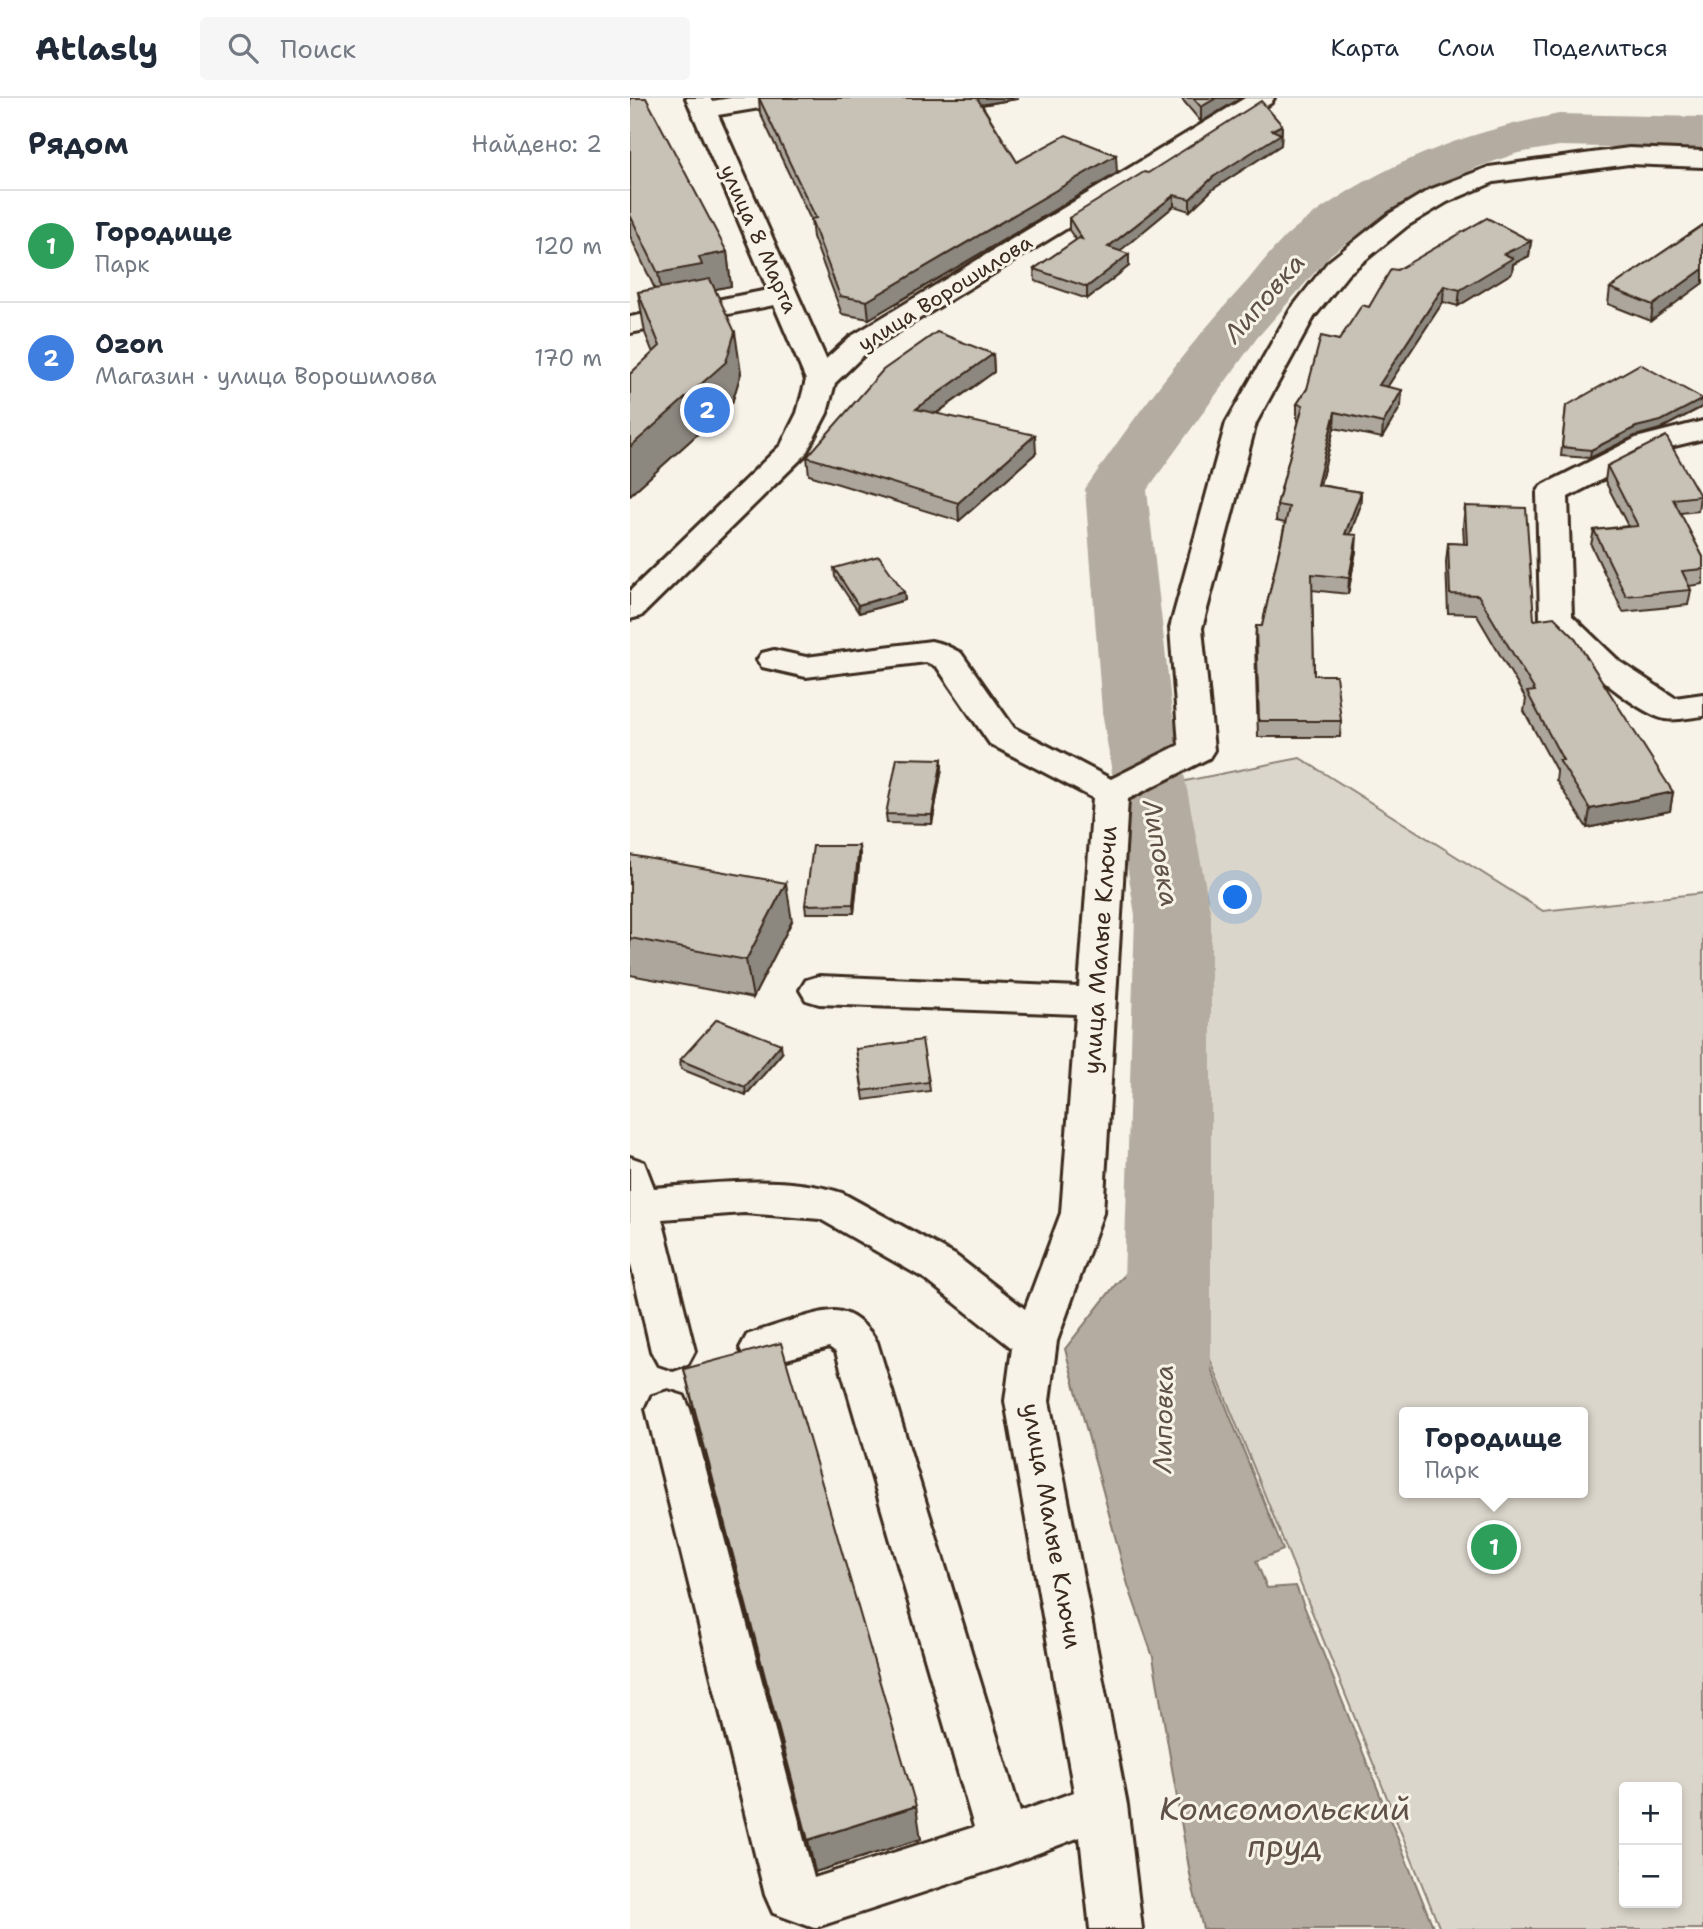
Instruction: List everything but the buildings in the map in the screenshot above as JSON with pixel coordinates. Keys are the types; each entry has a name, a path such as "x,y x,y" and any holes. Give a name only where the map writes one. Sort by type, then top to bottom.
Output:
{"street":[{"path":"700,104 778,98"},
{"name":"улица Ворошилова","path":"821,380 860,343 1262,98"},
{"name":"улица 8 Марта","path":"700,104 821,380"},
{"path":"774,660 806,667 931,651 949,660 1002,736 1111,793 1197,750 1186,628 1241,423 1301,316 1338,268 1398,219 1438,196 1489,175 1629,156 1703,159"},
{"path":"630,325 784,295"},
{"path":"630,609 794,449 812,413 821,380"},
{"path":"1703,430 1647,444 1552,493 1556,618 1608,669 1669,709 1703,705"},
{"name":"улица Малые Ключи","path":"1111,793 1082,1213 1035,1341 1027,1401 1102,1805 1116,1929"},
{"path":"819,990 1096,1001"},
{"path":"673,1351 634,1189 827,1204 940,1267 1035,1341"},
{"path":"762,1348 834,1328 855,1342 1004,1842"},
{"path":"668,1409 791,1895 814,1903 1004,1842 1102,1805"}],"shaded area":[{"path":"1300,758 1543,911 1703,893 1703,1929 1440,1929 1189,1307 1177,1229 1184,1182 1180,782"}],"water":[{"name":"Комсомольский пруд","path":"1133,1267 1169,1272 1191,1327 1182,1336 1188,1352 1203,1348 1283,1550 1256,1561 1267,1588 1296,1586 1434,1929 1203,1929 1191,1880 1153,1657 1128,1585 1065,1349 1116,1284"}],"waterway":[{"name":"Липовка","path":"1166,1380 1173,915 1137,711 1116,489 1237,326 1312,242 1384,192 1459,156 1507,140 1559,130 1703,133"}],"place":[{"name":"Ozon","path":"707,410"},
{"name":"Городище","path":"1494,1547"}]}
